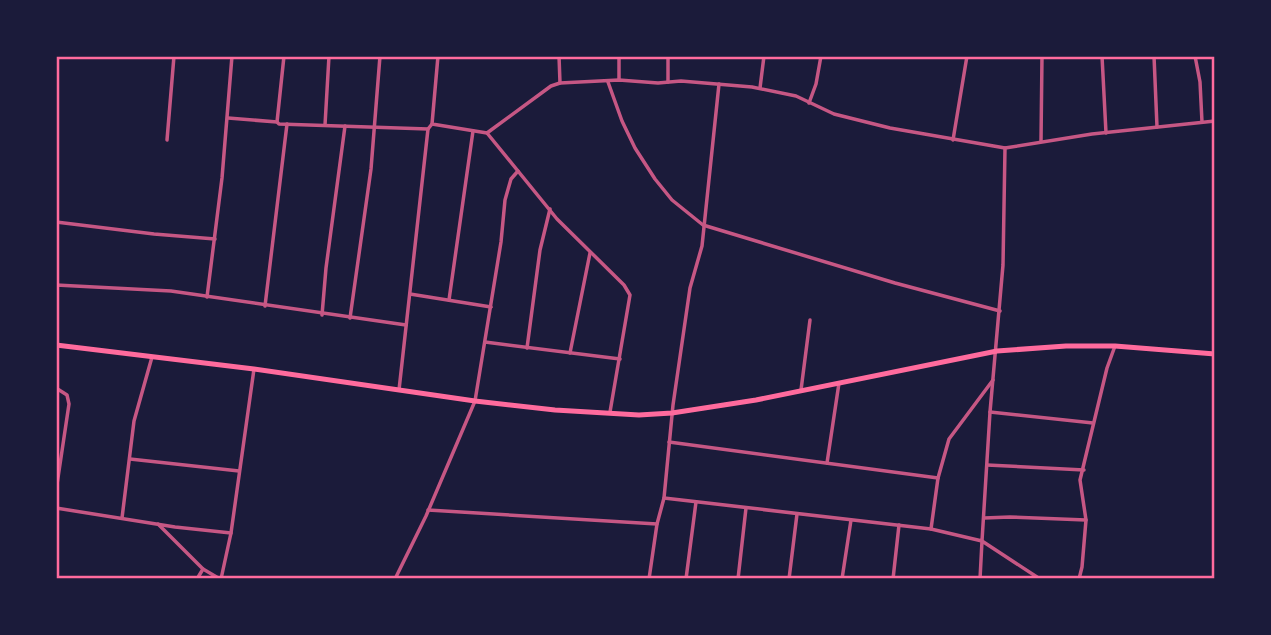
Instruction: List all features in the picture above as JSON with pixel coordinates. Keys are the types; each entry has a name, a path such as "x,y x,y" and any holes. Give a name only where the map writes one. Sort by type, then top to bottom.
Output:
{"highway":[{"path":"56,345 254,369 475,401 610,414 672,413 756,400 997,351 1115,346 1215,354"}],"street":[{"path":"167,140 174,56"},
{"path":"207,297 228,118 232,56"},
{"path":"277,122 284,56"},
{"path":"325,125 329,56"},
{"path":"349,319 375,128 380,56"},
{"path":"398,390 428,129 432,124 438,56"},
{"path":"559,56 560,83"},
{"path":"619,56 619,80"},
{"path":"668,56 668,82"},
{"path":"760,88 764,56"},
{"path":"809,103 821,56"},
{"path":"953,140 967,56"},
{"path":"1041,141 1042,56"},
{"path":"1102,56 1106,133"},
{"path":"1154,56 1157,127"},
{"path":"1195,56 1200,82 1202,122"},
{"path":"432,124 487,133 535,96 560,83 619,80 681,81 760,88 796,96 834,114 953,140 1005,148 1041,141 1215,121"},
{"path":"608,82 626,130 655,178 672,200 703,225 895,283 1000,311"},
{"path":"649,579 657,524 664,498 672,413 690,288 702,246 719,84"},
{"path":"228,118 287,124 428,129"},
{"path":"265,306 287,124"},
{"path":"322,315 345,126"},
{"path":"449,300 473,131"},
{"path":"487,133 550,209 624,285 630,295 610,414"},
{"path":"979,579 1003,265 1005,148"},
{"path":"396,579 475,401 505,200 511,179 518,171"},
{"path":"527,348 533,320 540,250 550,209"},
{"path":"56,222 215,239"},
{"path":"570,353 590,253"},
{"path":"56,285 131,288 406,325"},
{"path":"410,295 491,307"},
{"path":"801,390 810,320"},
{"path":"485,342 620,359"},
{"path":"1079,579 1086,520 1080,480 1115,346"},
{"path":"122,518 136,411 152,357"},
{"path":"158,524 203,569 221,579 231,533 254,369"},
{"path":"931,529 938,478 949,439 995,376"},
{"path":"827,463 839,383"},
{"path":"56,388 64,391 68,398 58,452 56,491"},
{"path":"990,412 1093,423"},
{"path":"669,442 938,478"},
{"path":"130,459 239,471"},
{"path":"987,465 1084,470"},
{"path":"664,498 931,529 982,541 1040,579"},
{"path":"686,579 696,502"},
{"path":"56,508 231,533"},
{"path":"738,579 746,508"},
{"path":"428,510 657,524"},
{"path":"789,579 797,513"},
{"path":"984,518 1086,520"},
{"path":"842,579 851,520"},
{"path":"893,579 899,525"},
{"path":"197,579 203,569"}]}
